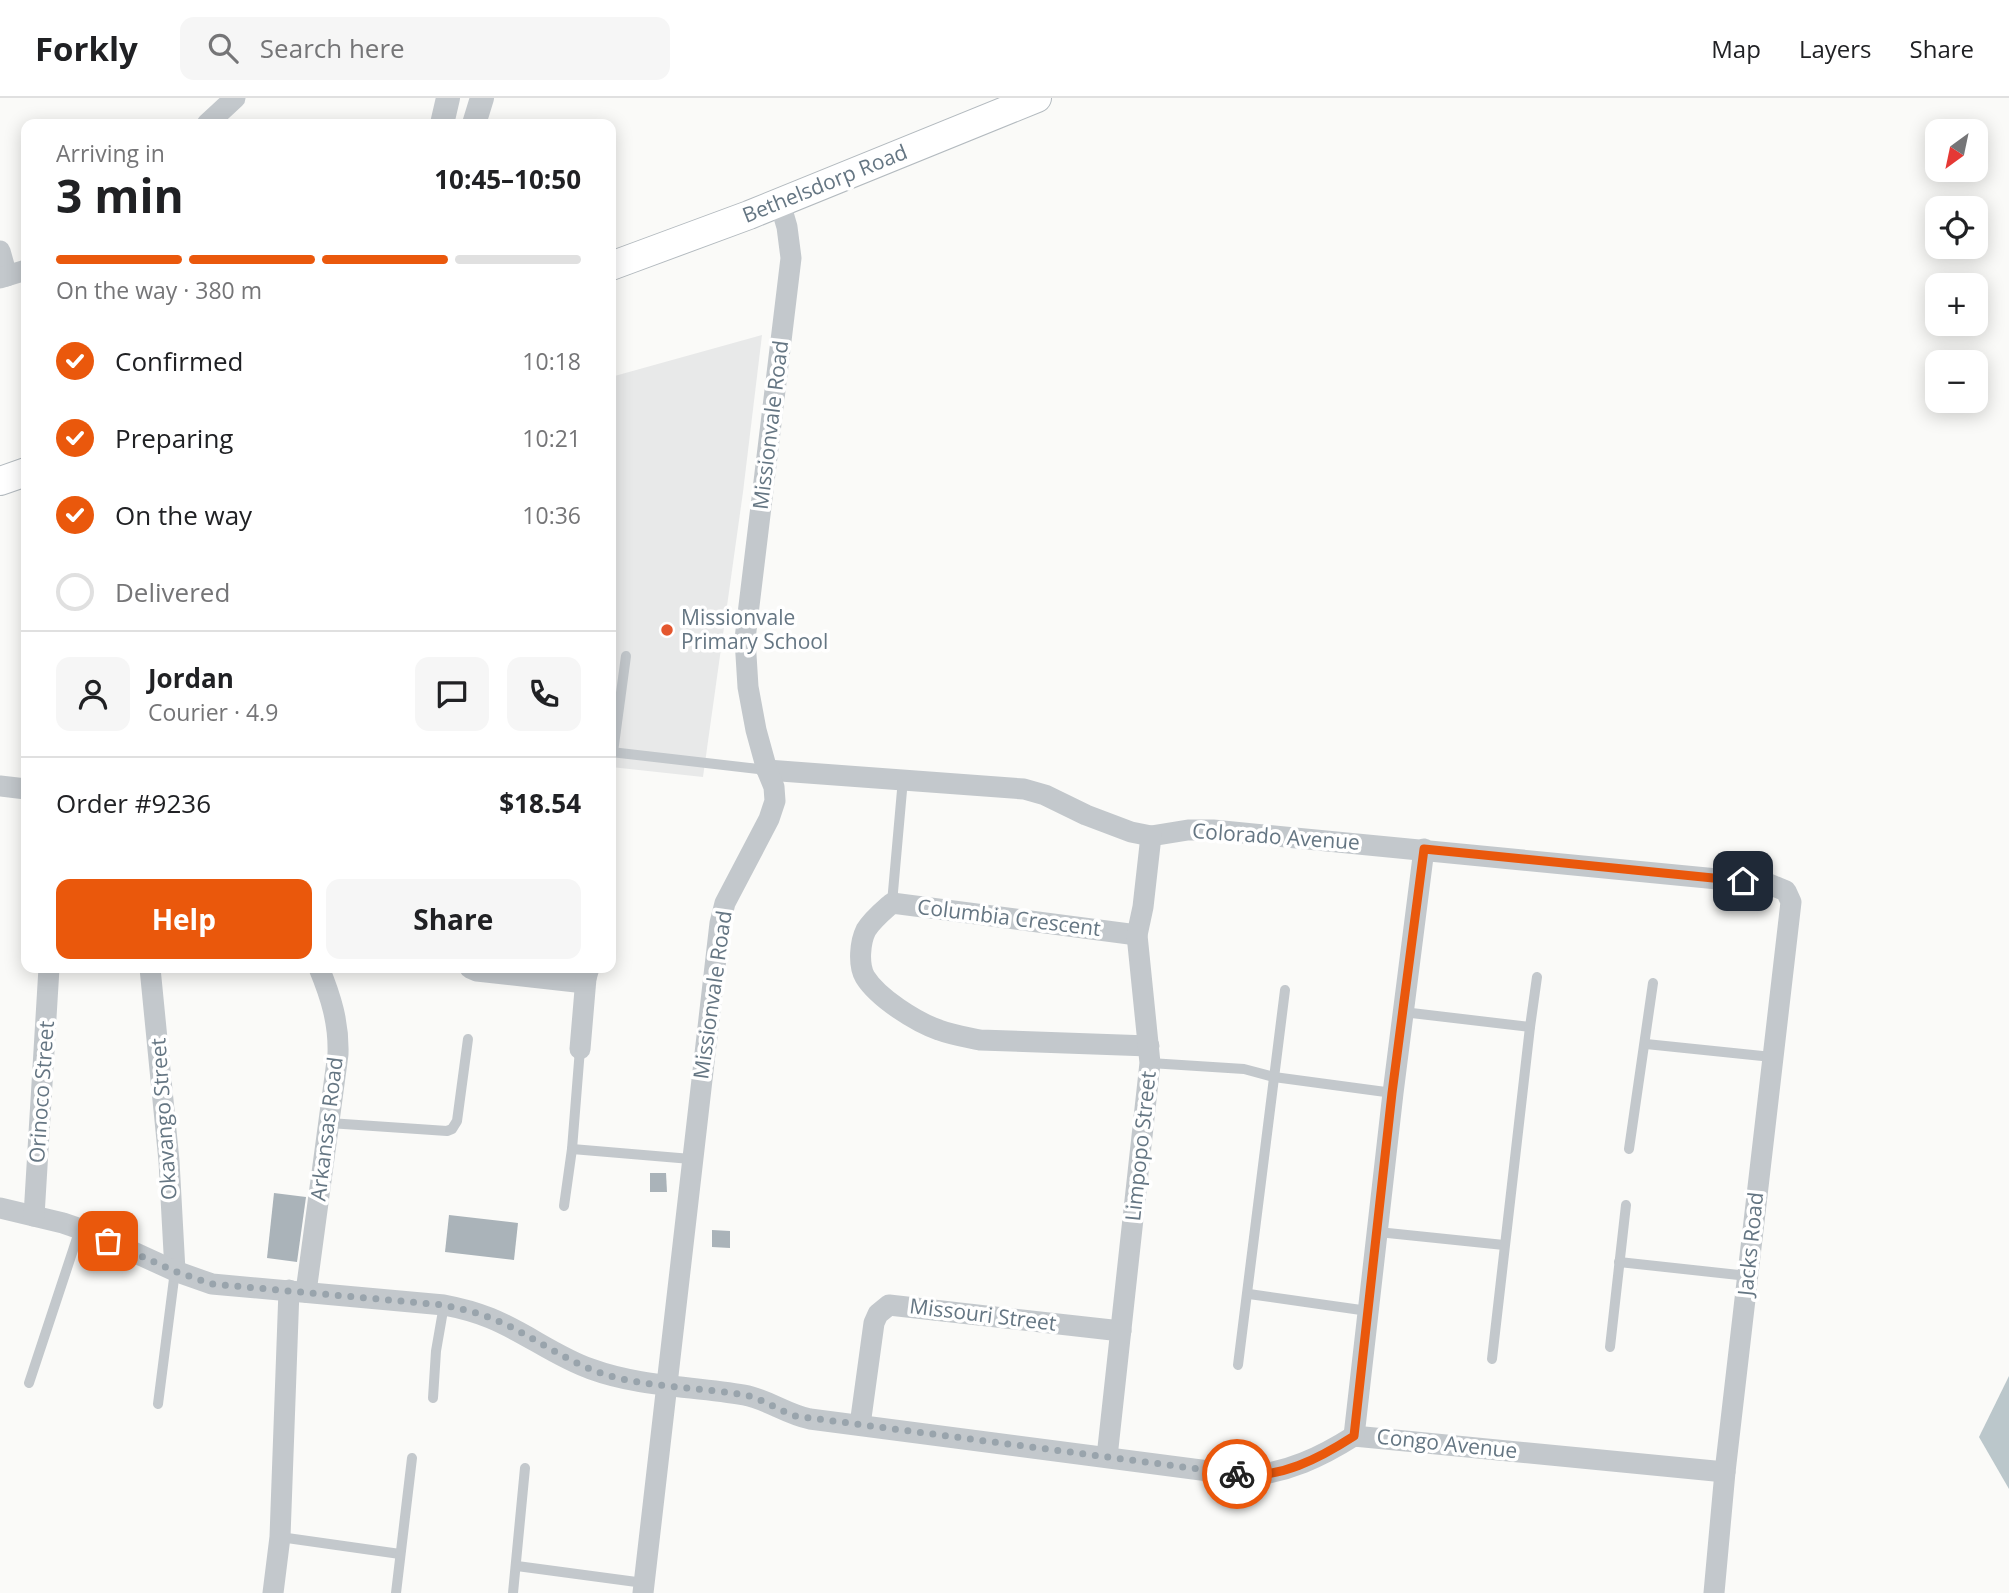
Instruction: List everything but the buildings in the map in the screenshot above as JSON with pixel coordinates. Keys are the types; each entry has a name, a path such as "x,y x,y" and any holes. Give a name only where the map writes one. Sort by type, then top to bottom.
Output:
{"main road":[{"name":"Bethelsdorp Road","path":"616,264 780,203 1037,98"},
{"path":"0,481 21,473"}],"street":[{"path":"212,119 234,98"},
{"path":"443,119 448,98"},
{"path":"476,119 482,98"},
{"name":"Missionvale Road","path":"643,1588 720,923 725,903 765,827 775,801 774,787 766,770 748,687 745,639 791,258 780,203"},
{"path":"0,251 11,275"},
{"name":"Colorado Avenue","path":"766,770 1024,789 1045,795 1112,826 1151,836 1188,830 1213,830 1424,849 1769,884 1780,887 1789,895"},
{"path":"0,786 21,788"},
{"name":"Limpopo Street","path":"1107,1457 1150,1055 1137,935 1151,836"},
{"path":"1354,1436 1392,1093 1424,849"},
{"name":"Jacks Road","path":"1714,1593 1725,1472 1791,902 1789,895"},
{"name":"Columbia Crescent","path":"1137,935 892,903 867,929 863,939 862,968 865,978 879,992 916,1020 939,1030 980,1040 1150,1055"},
{"name":"Orinoco Street","path":"34,1216 49,973"},
{"name":"Okavango Street","path":"150,973 169,1161 174,1271"},
{"name":"Arkansas Road","path":"273,1593 280,1536 298,1291 329,1123 338,1031 335,1011 320,973"},
{"path":"495,973 576,982 588,973"},
{"path":"580,1049 588,973"},
{"name":"Congo Avenue","path":"0,1208 80,1229 174,1271 212,1284 444,1305 492,1318 587,1368 610,1376 746,1395 795,1416 1247,1476 1270,1474 1302,1464 1354,1436 1725,1472"},
{"name":"Missouri Street","path":"860,1425 874,1323 878,1314 889,1305 1121,1331"}],"lane":[{"path":"616,725 626,656"},
{"path":"616,752 766,770"},
{"path":"892,903 903,779"},
{"path":"1492,1359 1537,977"},
{"path":"1629,1149 1653,983"},
{"path":"1238,1365 1249,1294 1284,990"},
{"path":"1403,1012 1530,1027"},
{"path":"329,1123 447,1131 452,1129 457,1121 468,1039"},
{"path":"1646,1044 1772,1057"},
{"path":"564,1206 572,1149 580,1049"},
{"path":"1150,1055 1244,1069 1274,1077 1392,1093"},
{"path":"572,1149 691,1159"},
{"path":"1610,1347 1626,1205"},
{"path":"29,1383 80,1229"},
{"path":"1378,1232 1504,1244"},
{"path":"1619,1262 1748,1276"},
{"path":"158,1404 174,1271"},
{"path":"1249,1294 1368,1311"},
{"path":"433,1398 436,1351 444,1305"},
{"path":"396,1593 412,1458"},
{"path":"513,1593 524,1468"},
{"path":"280,1536 400,1554"},
{"path":"517,1566 643,1588"}],"shaded area":[{"name":"Missionvale Primary School","path":"762,335 703,777 616,768 616,376"},
{"path":"2009,1376 2009,1489 1979,1437"}],"way so far":[{"path":"108,1241 174,1271 212,1284 444,1305 469,1311 492,1318 587,1368 610,1376 746,1395 795,1416 1237,1474"}],"place":[{"name":"Missionvale Primary School","path":"667,630"}],"route":[{"path":"1237,1474 1270,1474 1302,1464 1354,1436 1392,1093 1424,849 1743,881"}]}
